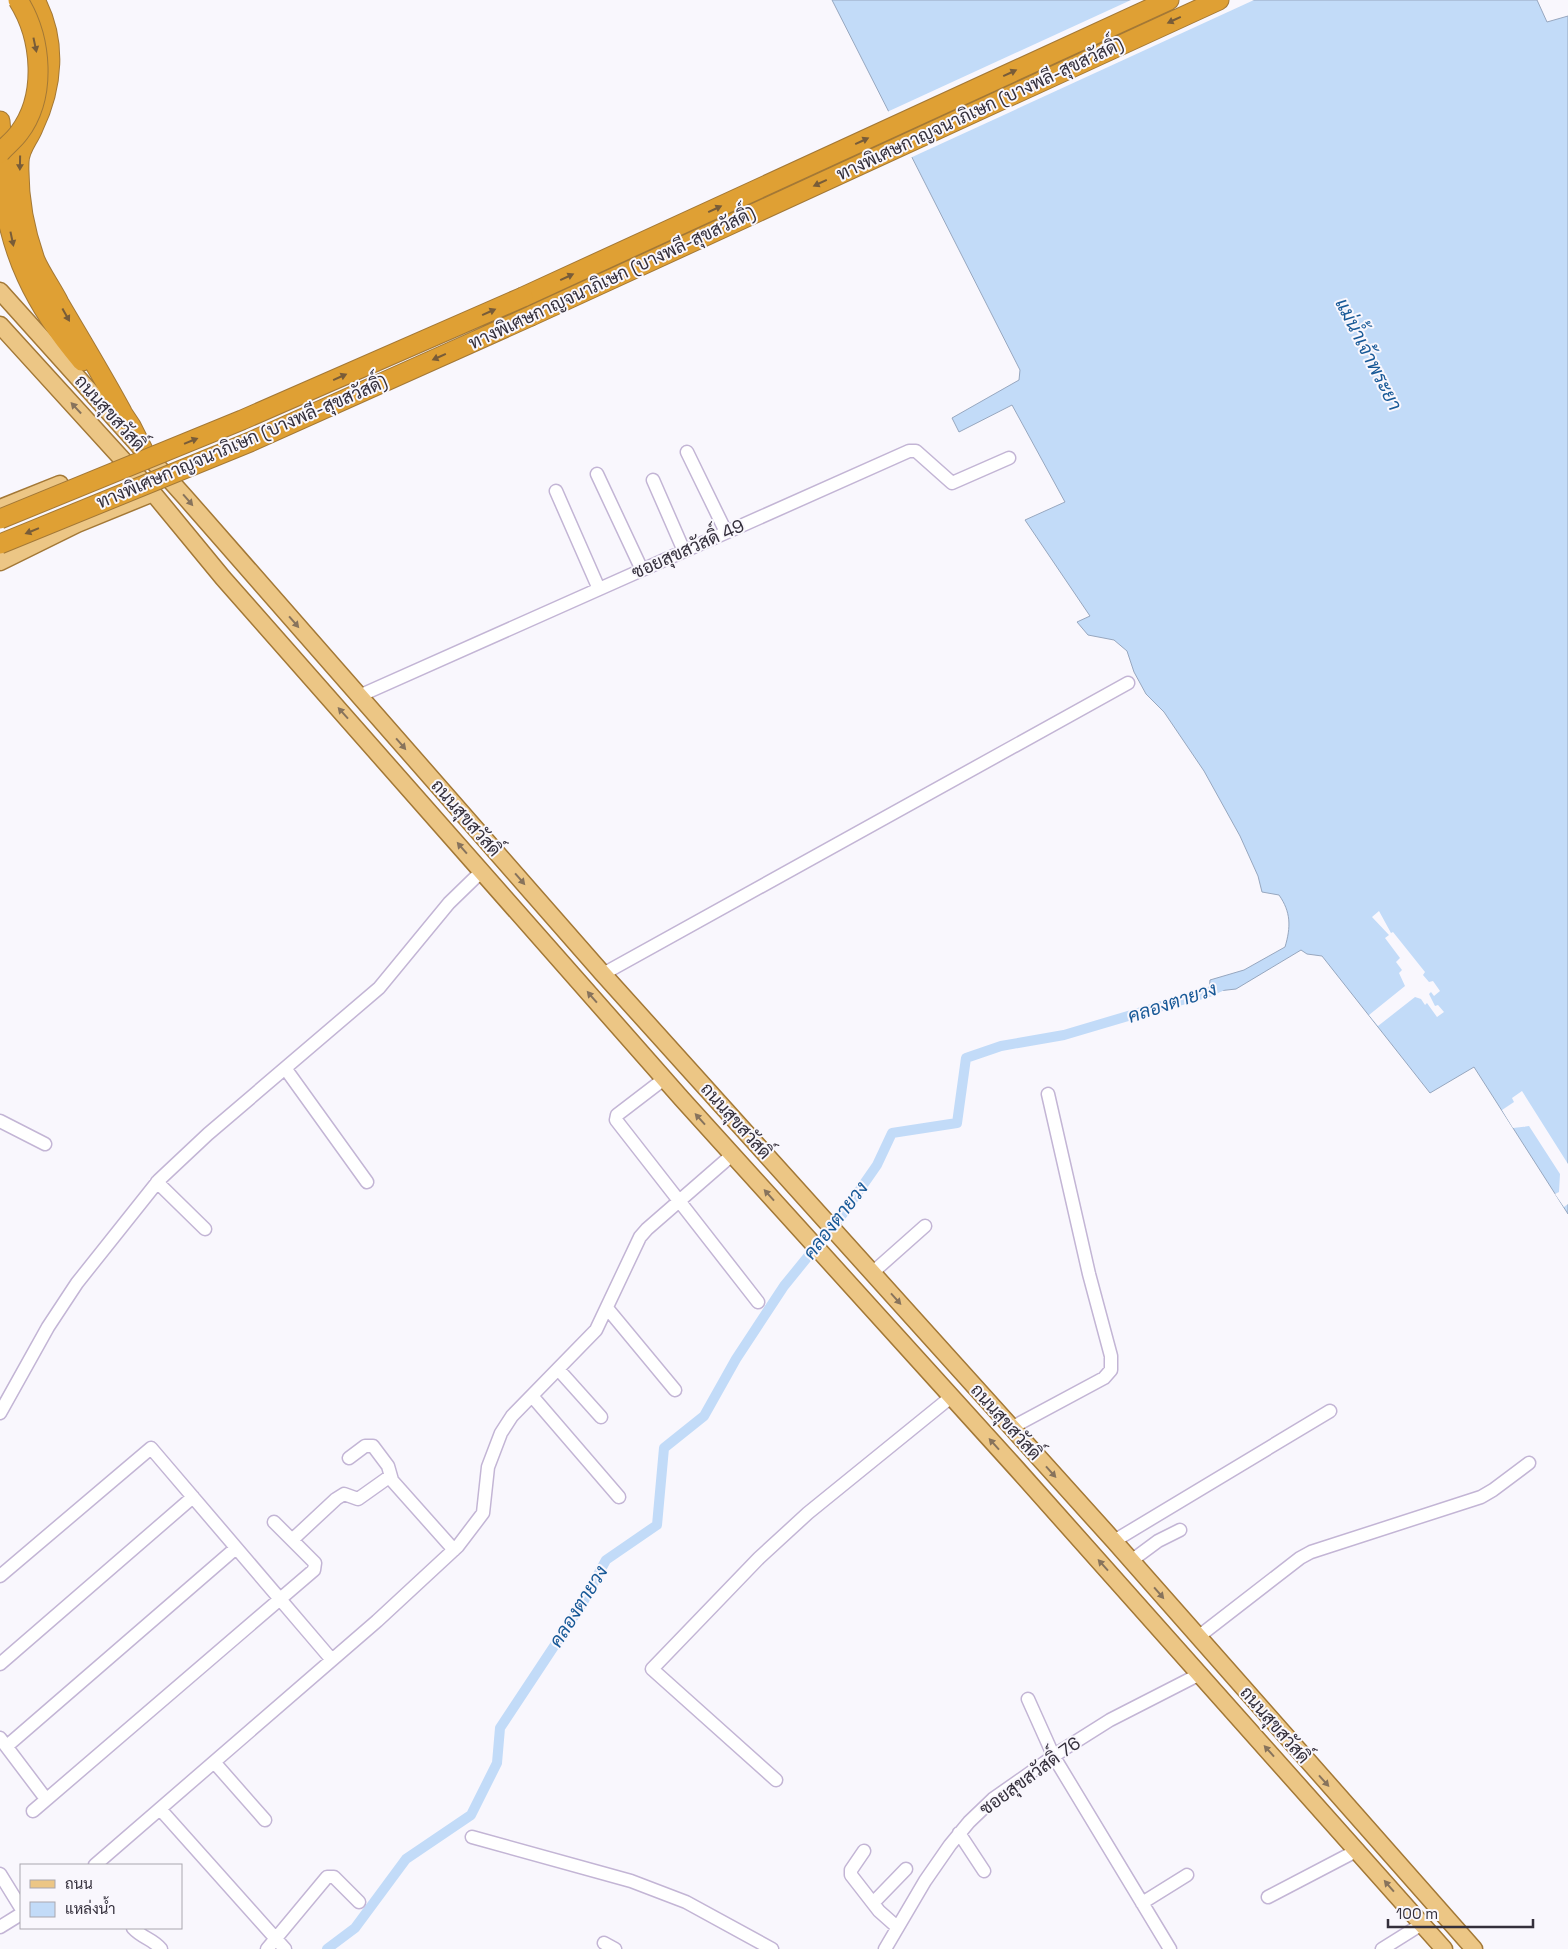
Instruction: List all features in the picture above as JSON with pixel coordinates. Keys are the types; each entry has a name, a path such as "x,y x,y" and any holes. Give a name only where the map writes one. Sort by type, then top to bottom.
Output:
{"highway":[{"path":"0,152 20,133 32,106 38,74 36,46 25,10 18,0"},
{"path":"35,0 46,28 51,55 49,82 45,98 34,128 20,153 20,186 26,227 36,261 143,450"},
{"name":"ทางพิเศษกาญจนาภิเษก (บางพลี-สุขสวัสดิ์)","path":"0,519 242,420 514,301 1169,0"},
{"name":"ทางพิเศษกาญจนาภิเษก (บางพลี-สุขสวัสดิ์)","path":"0,544 277,429 531,316 1219,0"},
{"path":"0,121 2,179 6,213 14,247 30,288 58,331 122,412"}],"main road":[{"name":"ถนนสุขสวัสดิ์","path":"0,291 143,450 603,974 1114,1541 1474,1949"},
{"name":"ถนนสุขสวัสดิ์","path":"0,326 153,493 223,578 664,1079 1358,1850 1444,1949"},
{"path":"0,508 143,450"},
{"path":"0,562 77,524 153,493"},
{"path":"732,1155 751,1138"}],"street":[{"name":"ซอยสุขสวัสดิ์ 49","path":"359,696 909,450 916,450 952,483 1010,458"},
{"path":"687,452 726,532"},
{"path":"597,474 642,570"},
{"path":"653,480 684,551"},
{"path":"556,491 599,589"},
{"path":"603,974 1128,683"},
{"path":"0,1413 48,1327 77,1284 157,1182 208,1134 378,988 449,903 482,871"},
{"path":"285,1068 367,1182"},
{"path":"664,1079 617,1114 616,1120 758,1302"},
{"path":"1011,1428 1104,1378 1111,1370 1111,1356 1089,1274 1048,1094"},
{"path":"0,1121 45,1144"},
{"path":"96,1864 332,1660 454,1550 476,1526 484,1512 488,1467 500,1433 512,1416 596,1330 640,1237 655,1221 732,1155"},
{"path":"157,1182 205,1229"},
{"path":"872,1273 925,1226"},
{"path":"607,1308 675,1390"},
{"path":"558,1369 601,1417"},
{"path":"532,1396 619,1498"},
{"path":"776,1780 652,1670 759,1558 787,1532 951,1397"},
{"path":"1114,1541 1330,1411"},
{"path":"349,1458 365,1446 373,1446 388,1466 392,1480 454,1550"},
{"path":"0,1576 151,1448 332,1660"},
{"path":"1198,1637 1300,1558 1311,1552 1481,1497 1494,1490 1529,1463"},
{"path":"292,1540 344,1494 358,1499 385,1479 389,1478 392,1480"},
{"path":"0,1664 193,1497"},
{"path":"34,1811 46,1798 315,1567 315,1563 274,1522"},
{"path":"1131,1561 1158,1541 1180,1530"},
{"path":"46,1798 3,1742 236,1548"},
{"name":"ซอยสุขสวัสดิ์ 76","path":"885,1949 925,1881 960,1834 993,1799 1110,1720 1200,1674"},
{"path":"1028,1698 1054,1757 1170,1949"},
{"path":"214,1762 265,1820"},
{"path":"160,1810 285,1949"},
{"path":"960,1834 984,1871"},
{"path":"472,1838 630,1881 686,1902 770,1948"},
{"path":"1268,1897 1358,1850"},
{"path":"864,1852 851,1870 851,1875 874,1902 879,1911 897,1927"},
{"path":"874,1902 906,1869"},
{"path":"0,1874 20,1906"},
{"path":"1142,1903 1187,1874"},
{"path":"267,1949 327,1877 334,1877 359,1902"},
{"path":"0,1927 20,1915"},
{"path":"1382,1949 1422,1924"},
{"path":"134,1929 144,1938 152,1940 161,1949"}],"water":[{"name":"แม่น้ำเจ้าพระยา","path":"832,0 1537,0 1547,22 1568,16 1568,1214 1474,1067 1430,1093 1322,956 1307,954 1301,950 1236,989 1209,992 1210,980 1244,970 1285,947 1289,926 1286,907 1279,895 1262,892 1258,876 1240,836 1204,771 1164,712 1146,694 1134,672 1127,651 1114,640 1088,635 1077,622 1090,616 1025,520 1065,502 1012,405 959,432 952,418 1019,380 1020,370"}],"pier":[{"path":"1131,0 1254,0 910,158 887,112"},
{"path":"1379,911 1391,933 1393,932 1425,972 1423,975 1429,982 1433,981 1440,991 1434,996 1431,992 1429,994 1435,1006 1438,1005 1444,1012 1437,1017 1427,1003 1425,1005 1421,999 1415,997 1378,1026 1369,1015 1405,986 1399,973 1402,970 1396,962 1400,958 1385,938 1389,935 1372,917"},
{"path":"1522,1091 1568,1164 1568,1204 1564,1207 1555,1194 1559,1192 1560,1174 1529,1126 1513,1128 1502,1110 1514,1102 1512,1098"}],"waterway":[{"name":"คลองตายวง","path":"327,1949 355,1928 406,1859 471,1815 497,1763 500,1728 582,1604 606,1560 657,1525 664,1448 704,1416 736,1359 784,1286 845,1211 877,1165 892,1133 957,1123 966,1058 1001,1046 1064,1035 1209,992 1221,986"}]}
